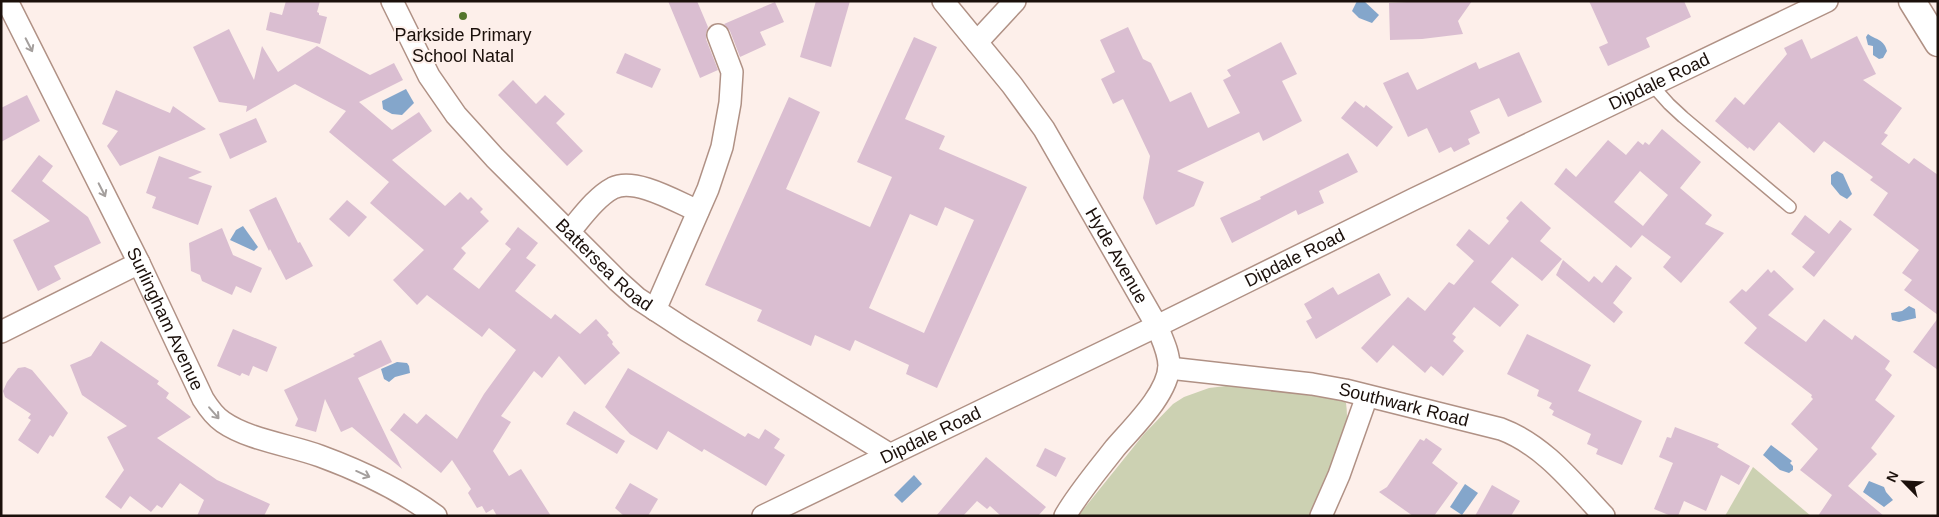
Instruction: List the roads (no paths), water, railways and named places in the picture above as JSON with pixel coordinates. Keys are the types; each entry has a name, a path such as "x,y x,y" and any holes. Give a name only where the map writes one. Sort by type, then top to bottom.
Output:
{"street":[{"name":"Surlingham Avenue","path":"7,1 139,263 203,398 221,421 248,434 320,456 344,466 403,493 436,516"},
{"name":"Battersea Road","path":"392,1 429,76 456,116 618,282 655,310 889,454"},
{"name":"Hyde Avenue","path":"943,1 1012,85 1044,128 1157,326 1168,355 1169,368"},
{"path":"977,42 1015,1"},
{"name":"Dipdale Road","path":"763,516 1157,326 1414,199 1827,1"},
{"path":"1912,1 1938,43"},
{"path":"655,310 708,189 722,146 730,103 732,72 718,35"},
{"path":"569,232 601,197 614,188 625,185 650,190 698,211"},
{"path":"1,332 139,263"},
{"path":"1064,516 1155,400 1162,388 1169,368"},
{"name":"Southwark Road","path":"1169,368 1312,384 1501,429 1518,436 1551,460 1604,516"},
{"path":"1321,516 1340,475 1367,396"}],"lane":[{"path":"1652,85 1683,117 1790,207"}],"water":[{"path":"1357,1 1364,1 1379,15 1372,23 1359,18 1352,11"},
{"path":"1868,34 1879,40 1886,47 1887,51 1883,58 1879,59 1873,55 1873,46 1868,45 1866,37"},
{"path":"406,89 414,103 402,115 392,114 383,109 382,101"},
{"path":"1837,171 1843,174 1852,194 1847,199 1840,195 1831,184 1831,175"},
{"path":"243,226 258,247 254,251 230,240 236,230"},
{"path":"1909,306 1915,309 1916,318 1899,322 1892,320 1891,313 1902,311"},
{"path":"397,362 407,363 410,373 395,377 389,382 384,379 381,369"},
{"path":"1771,445 1792,461 1790,463 1793,466 1793,470 1789,473 1780,470 1763,455"},
{"path":"914,475 922,484 902,503 894,495"},
{"path":"1869,481 1884,487 1893,500 1884,507 1863,492"},
{"path":"1465,484 1478,493 1462,515 1450,507"}],"place":[{"name":"Parkside Primary School Natal","path":"463,16"}]}
